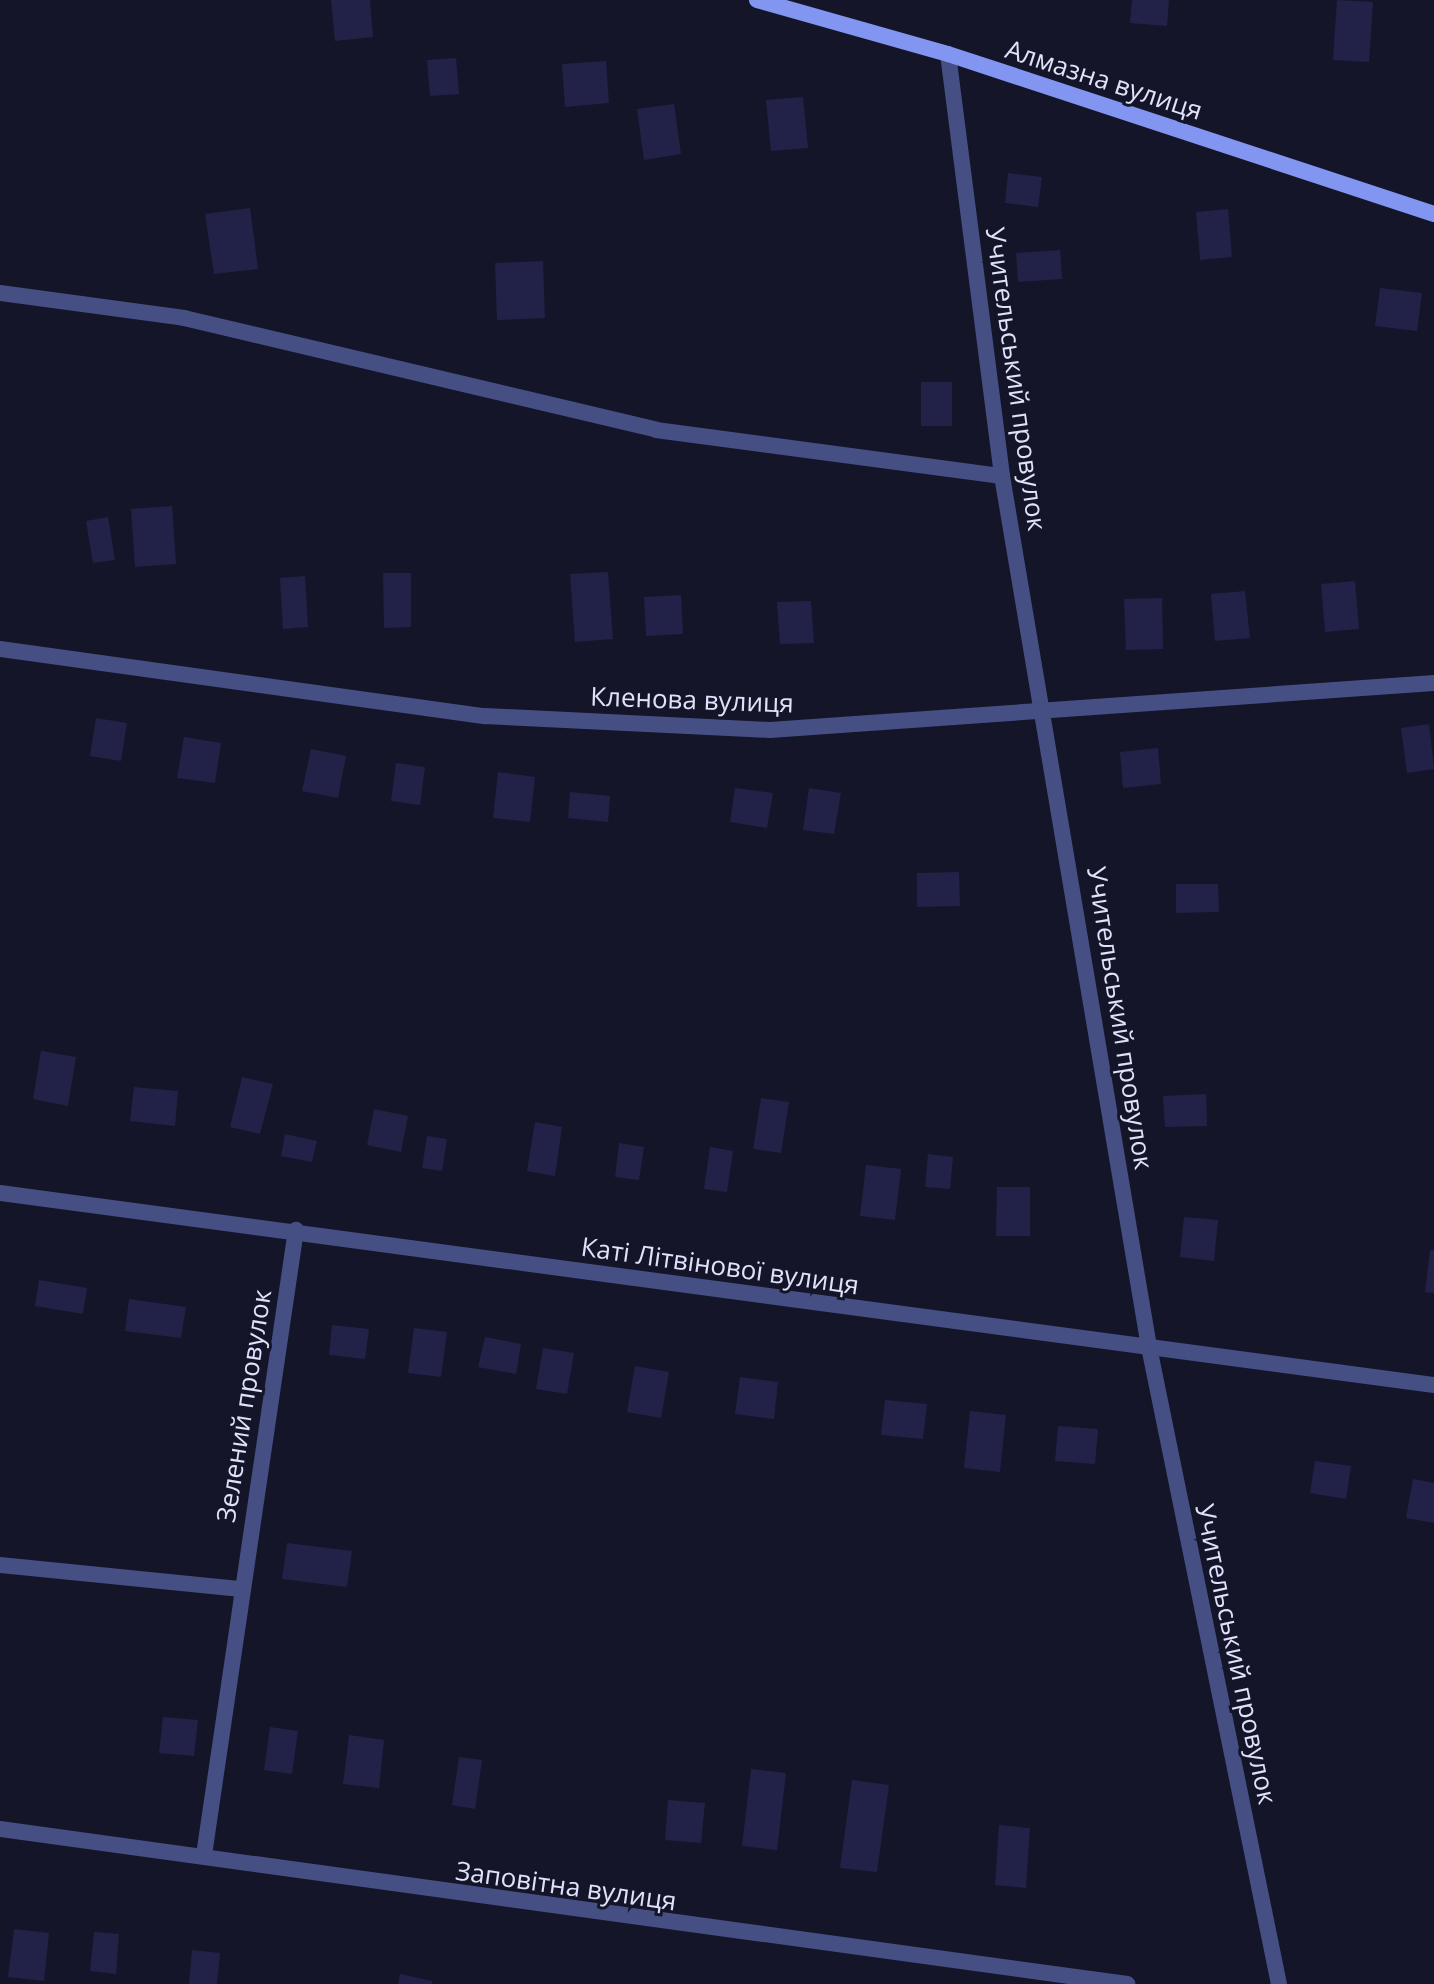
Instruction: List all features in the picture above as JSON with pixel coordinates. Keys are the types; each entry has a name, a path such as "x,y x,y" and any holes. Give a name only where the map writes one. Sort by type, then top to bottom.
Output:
{"main road":[{"name":"Алмазна вулиця","path":"757,0 948,54 1434,214"}],"street":[{"name":"Учительський провулок","path":"948,54 1002,476 1044,707 1149,1347 1279,1984"},
{"path":"0,293 184,318 656,430 1002,476"},
{"name":"Кленова вулиця","path":"0,649 485,716 770,730 1044,707 1434,683"},
{"name":"Каті Літвінової вулиця","path":"0,1193 296,1230 1434,1385"},
{"name":"Зелений провулок","path":"204,1855 239,1589 296,1230"},
{"path":"0,1565 239,1589"},
{"name":"Заповітна вулиця","path":"0,1829 204,1855 638,1922 1127,1984"}],"building":[{"path":"331,0 370,0 373,37 335,41"},
{"path":"1132,0 1169,0 1167,26 1130,23"},
{"path":"1337,0 1373,2 1369,62 1333,60"},
{"path":"456,58 459,94 430,96 427,60"},
{"path":"606,61 609,103 565,107 562,64"},
{"path":"803,97 808,148 771,151 766,100"},
{"path":"674,104 681,154 644,160 637,109"},
{"path":"1008,173 1042,177 1038,207 1005,203"},
{"path":"250,208 258,269 214,274 205,214"},
{"path":"1228,209 1232,257 1200,260 1196,212"},
{"path":"1060,250 1062,279 1018,282 1016,253"},
{"path":"543,261 545,318 497,320 495,263"},
{"path":"1380,288 1422,293 1417,331 1375,326"},
{"path":"921,382 952,382 952,426 921,426"},
{"path":"172,506 176,564 135,567 131,509"},
{"path":"108,517 115,560 93,563 86,521"},
{"path":"608,572 613,639 575,642 570,574"},
{"path":"383,573 411,573 411,627 384,628"},
{"path":"305,576 308,627 283,629 280,578"},
{"path":"1355,581 1359,629 1325,632 1321,584"},
{"path":"1245,591 1250,638 1215,641 1211,594"},
{"path":"681,595 683,634 646,636 644,597"},
{"path":"1162,598 1163,649 1126,650 1124,599"},
{"path":"811,601 814,643 780,644 777,602"},
{"path":"96,718 127,723 121,761 90,756"},
{"path":"1429,724 1434,769 1407,773 1401,728"},
{"path":"184,737 221,743 215,783 177,778"},
{"path":"1158,748 1161,784 1123,788 1120,752"},
{"path":"311,749 346,756 338,798 302,791"},
{"path":"396,763 425,767 420,805 391,801"},
{"path":"498,772 535,777 530,822 493,818"},
{"path":"735,788 773,793 767,828 730,822"},
{"path":"809,788 841,793 834,834 803,830"},
{"path":"570,792 610,796 608,822 568,818"},
{"path":"959,872 960,906 917,907 917,873"},
{"path":"1176,884 1218,884 1219,912 1176,913"},
{"path":"41,1051 76,1057 68,1106 33,1099"},
{"path":"242,1077 273,1084 260,1134 230,1127"},
{"path":"134,1087 178,1091 175,1126 130,1121"},
{"path":"1206,1094 1207,1126 1165,1127 1163,1096"},
{"path":"761,1098 789,1102 781,1153 753,1149"},
{"path":"374,1109 408,1116 401,1152 367,1145"},
{"path":"535,1122 562,1127 555,1176 527,1171"},
{"path":"285,1134 317,1141 312,1162 281,1156"},
{"path":"427,1136 447,1139 442,1171 422,1168"},
{"path":"619,1143 644,1147 639,1180 615,1177"},
{"path":"710,1147 733,1151 727,1192 704,1189"},
{"path":"928,1154 953,1157 950,1189 925,1187"},
{"path":"866,1165 901,1169 895,1220 860,1216"},
{"path":"997,1187 1030,1187 1030,1236 996,1236"},
{"path":"1184,1217 1218,1220 1214,1261 1180,1257"},
{"path":"1430,1250 1434,1250 1434,1293 1425,1292"},
{"path":"39,1280 87,1288 83,1314 35,1306"},
{"path":"129,1299 186,1307 181,1338 125,1331"},
{"path":"332,1325 369,1329 365,1359 329,1355"},
{"path":"414,1328 447,1332 441,1377 408,1373"},
{"path":"485,1337 521,1344 516,1374 478,1367"},
{"path":"543,1348 574,1353 567,1394 536,1389"},
{"path":"635,1366 669,1372 661,1418 627,1412"},
{"path":"740,1377 778,1382 774,1419 735,1414"},
{"path":"885,1400 927,1404 923,1439 881,1435"},
{"path":"970,1411 1006,1415 1000,1472 964,1468"},
{"path":"1058,1426 1098,1429 1095,1464 1055,1461"},
{"path":"1315,1461 1351,1466 1346,1499 1310,1493"},
{"path":"1413,1479 1434,1483 1434,1523 1406,1518"},
{"path":"287,1543 352,1551 347,1587 282,1579"},
{"path":"163,1717 198,1720 194,1756 159,1753"},
{"path":"270,1727 298,1731 292,1774 264,1770"},
{"path":"349,1735 384,1740 379,1788 343,1784"},
{"path":"459,1757 482,1760 475,1809 452,1805"},
{"path":"751,1769 786,1773 777,1850 742,1846"},
{"path":"852,1780 889,1785 877,1872 840,1868"},
{"path":"668,1800 705,1803 701,1843 665,1840"},
{"path":"999,1825 1030,1828 1026,1888 995,1885"},
{"path":"14,1929 49,1933 44,1981 8,1977"},
{"path":"94,1932 119,1934 116,1974 90,1971"},
{"path":"192,1950 220,1953 217,1984 189,1984"},
{"path":"400,1974 432,1981 432,1984 398,1984"}]}
